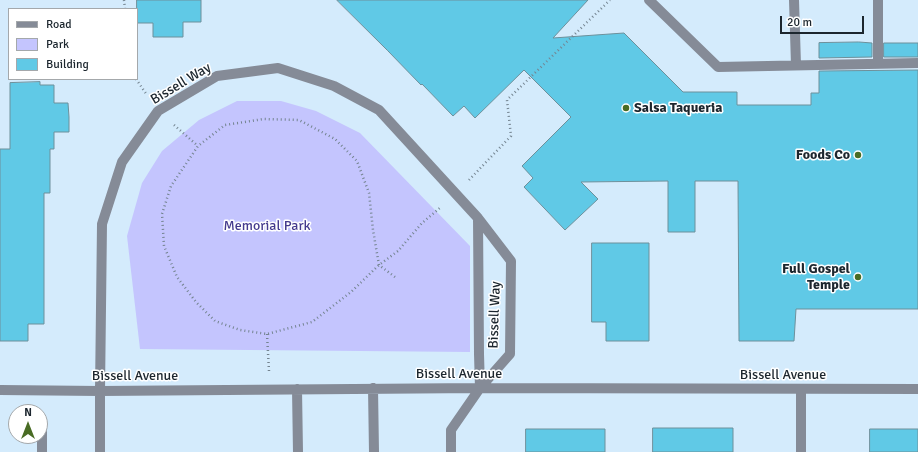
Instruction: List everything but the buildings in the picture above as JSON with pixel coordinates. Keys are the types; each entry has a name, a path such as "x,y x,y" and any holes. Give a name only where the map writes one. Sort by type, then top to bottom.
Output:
{"street":[{"path":"649,0 718,67 918,63"},
{"path":"794,0 796,65"},
{"path":"878,0 878,64"},
{"name":"Bissell Way","path":"100,452 102,224 122,162 158,111 217,76 278,68 334,86 378,110 478,218 511,261 510,354 480,388"},
{"name":"Bissell Way","path":"478,218 480,388"},
{"path":"373,388 374,452"},
{"name":"Bissell Avenue","path":"0,390 100,391 373,388 918,389"},
{"path":"451,452 451,430 480,388"},
{"path":"297,389 298,452"},
{"path":"801,389 801,452"}],"path":[{"path":"395,277 378,265 369,193 357,161 335,139 299,120 264,118 225,125 198,146 171,186 162,214 164,246 177,277 196,302 215,321 240,330 267,334 312,322 351,292 378,265 398,251 422,223 456,193 511,136 507,100 610,0"},
{"path":"267,334 270,389"}],"green space":[{"name":"Memorial Park","path":"237,101 281,101 316,111 360,133 470,246 470,352 140,349 127,236 142,183 162,151 199,120"}],"place":[{"name":"Salsa Taqueria","path":"626,108"},
{"name":"Foods Co","path":"858,155"},
{"name":"Full Gospel Temple","path":"858,277"}]}
